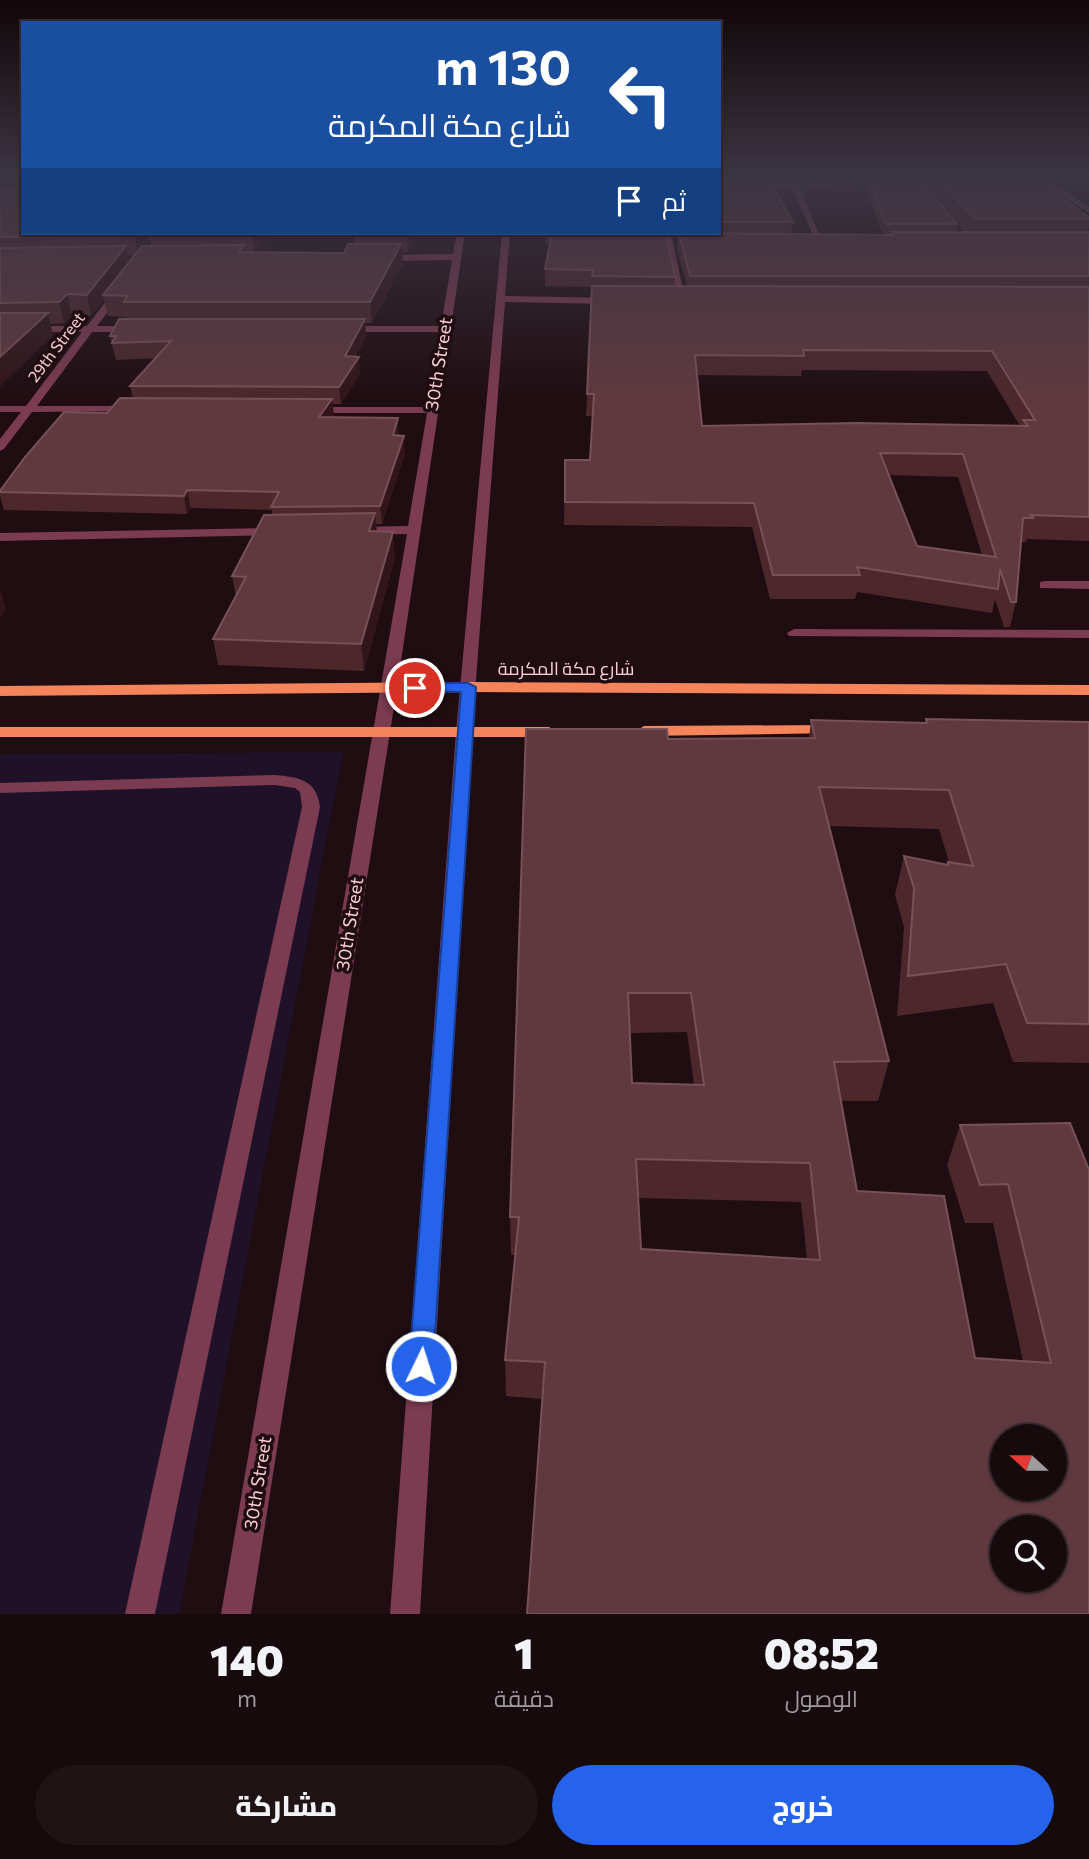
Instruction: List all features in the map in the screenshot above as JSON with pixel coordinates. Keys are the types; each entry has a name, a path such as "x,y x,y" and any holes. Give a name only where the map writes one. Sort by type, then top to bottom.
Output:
{"main road":[{"name":"شارع مكة المكرمة","path":"0,691 468,687 1089,690"},
{"path":"630,731 852,730"},
{"path":"0,732 561,732"}],"street":[{"name":"30th Street","path":"236,1614 382,732 457,251"},
{"path":"405,1614 464,732 504,251"},
{"path":"673,251 683,302"},
{"path":"374,258 456,257"},
{"name":"29th Street","path":"0,447 126,281"},
{"path":"500,299 618,301"},
{"path":"670,301 696,301"},
{"path":"0,329 144,329"},
{"path":"336,329 445,329"},
{"path":"0,409 140,409"},
{"path":"293,410 432,410"},
{"path":"344,531 412,530"},
{"path":"0,537 289,532"},
{"path":"1045,585 1089,585"},
{"path":"794,633 1089,634"},
{"path":"0,788 275,780 303,785 311,793 308,820 140,1614"}],"shaded area":[{"path":"343,752 179,1614 0,1614 0,754"}],"building":[{"path":"0,251 122,251 87,295 67,294 59,302 0,303"},
{"path":"138,251 397,251 370,302 124,302 127,296 103,295"},
{"path":"548,251 670,251 675,277 592,276 593,270 545,269"},
{"path":"684,251 1089,251 1089,276 690,276"},
{"path":"592,286 1089,287 1089,517 1031,515 1033,518 1023,518 1016,602 1011,602 1000,569 998,589 857,567 860,575 773,575 754,503 565,502 565,460 590,460 594,394 587,394","holes":["803,350 992,351 1035,420 1023,420 1028,426 857,423 702,426 695,355 804,356","880,453 963,454 996,557 917,546"]},
{"path":"0,313 48,313 0,357"},
{"path":"119,319 365,319 345,356 359,357 339,387 130,386 171,341 112,343 116,336 110,336"},
{"path":"120,398 332,399 319,417 398,418 393,435 404,436 380,506 271,507 279,492 187,490 184,496 0,492 25,457 64,412 107,413"},
{"path":"375,513 369,531 393,532 361,644 213,639 246,577 232,576 264,515"},
{"path":"926,719 1089,722 1089,1024 1027,1023 1006,964 908,976 914,888 904,856 948,865 948,862 973,866 949,790 819,787 889,1061 834,1062 857,1191 944,1196 975,1358 1051,1363 1008,1184 980,1185 960,1125 1070,1123 1089,1170 1089,1614 527,1614 545,1362 505,1360 519,1217 510,1217 526,729 667,729 668,739 815,738 811,720 927,723","holes":["628,993 691,993 704,1085 632,1083","636,1159 810,1163 820,1260 641,1249"]}],"route":[{"path":"415,688 468,687 421,1366"}]}
